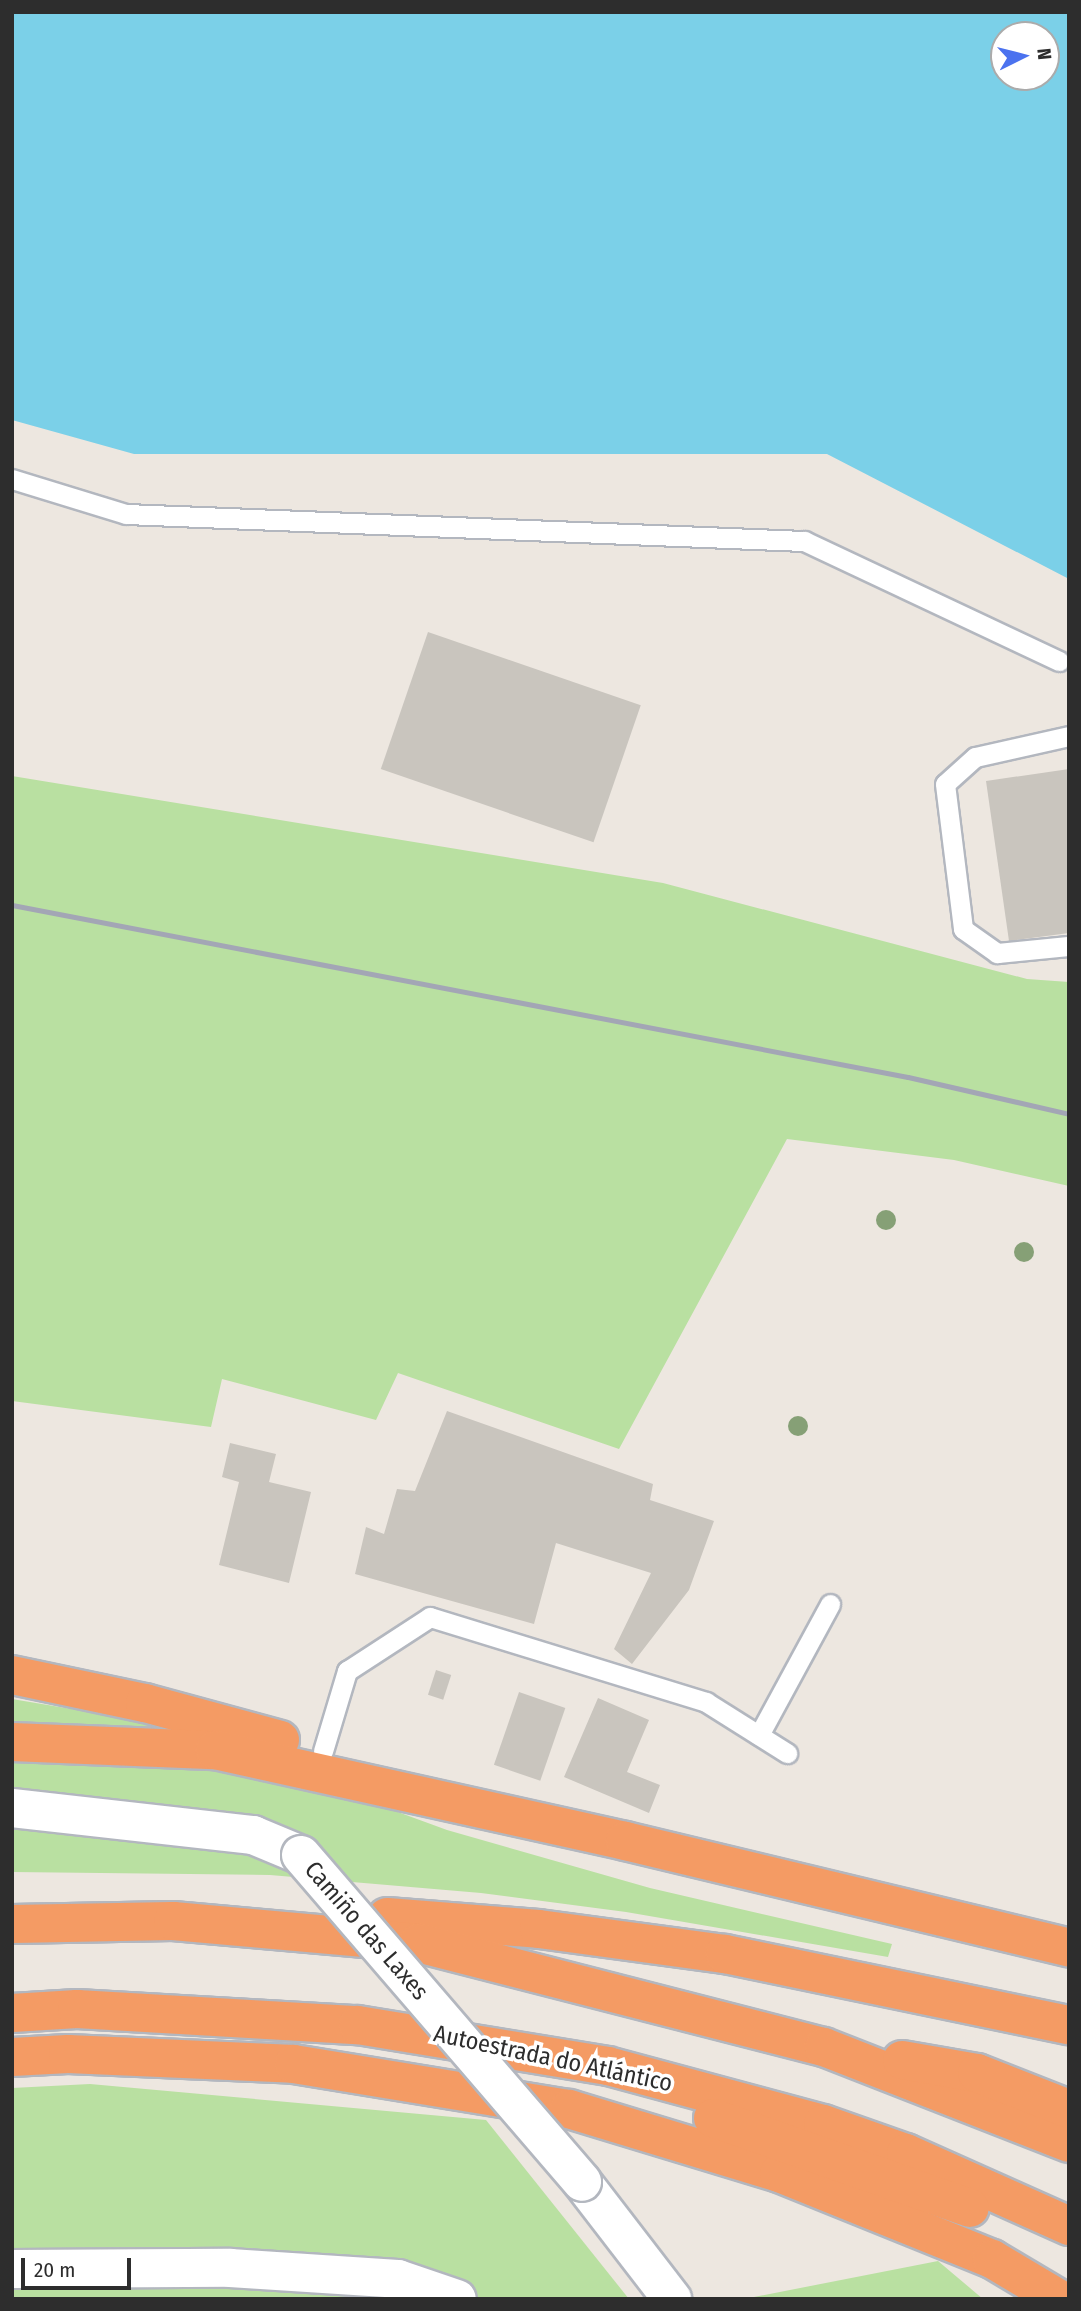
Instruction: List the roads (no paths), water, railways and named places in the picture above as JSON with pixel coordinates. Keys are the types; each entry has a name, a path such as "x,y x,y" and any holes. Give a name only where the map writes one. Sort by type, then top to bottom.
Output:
{"highway":[{"path":"12,1675 145,1703 323,1751 625,1841"},
{"path":"12,1742 215,1750 625,1841 1069,1948"},
{"path":"12,1914 55,1907 193,1901 539,1929 725,1954 1069,2025"},
{"path":"12,1924 173,1921 418,1943 824,2047 977,2073 1069,2109"},
{"name":"Autoestrada do Atlántico","path":"12,2013 77,2009 358,2025 608,2066 823,2124 918,2158 1069,2226"},
{"path":"824,2047 1069,2143"},
{"path":"12,2057 68,2054 293,2064 569,2109 779,2173 992,2259 1059,2299"},
{"path":"608,2066 720,2122 944,2196 1069,2252"}],"street":[{"name":"Camiño das Laxes","path":"12,1808 253,1835 301,1855 582,2182 672,2299"},
{"path":"12,2269 230,2268 386,2278 457,2299"}],"lane":[{"path":"12,479 126,514 804,541 1059,661"},
{"path":"1069,736 975,757 945,784 963,929 997,953 1069,946"},
{"path":"759,1735 830,1604"},
{"path":"323,1751 347,1671 430,1617 706,1702 788,1753"}],"water":[{"path":"12,12 1069,12 1069,579 827,454 134,454 12,420"}],"railway":[{"path":"12,905 908,1077 1069,1114"}]}
